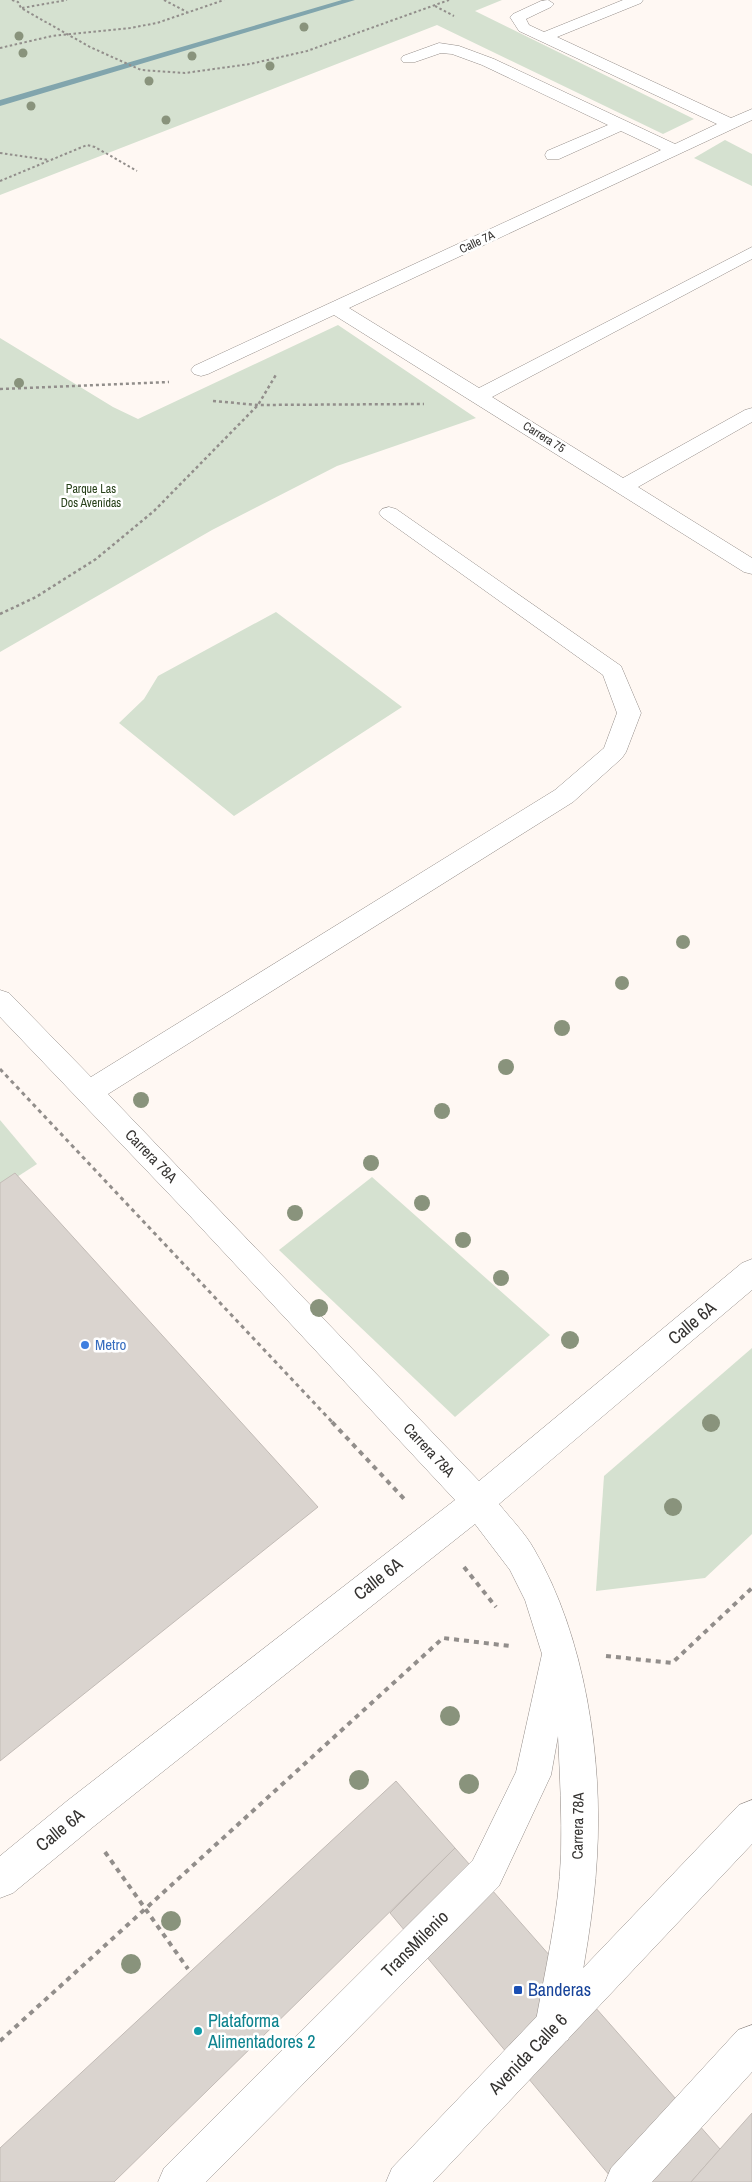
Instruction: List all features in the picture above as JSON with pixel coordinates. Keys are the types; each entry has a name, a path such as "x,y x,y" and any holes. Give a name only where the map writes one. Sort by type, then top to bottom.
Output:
{"main road":[{"path":"544,37 636,0"},
{"path":"546,4 518,17 524,28 731,124"},
{"path":"409,59 439,48 454,49 488,62 675,150"},
{"name":"Calle 7A","path":"197,376 336,308 752,114"},
{"path":"553,155 622,125"},
{"path":"479,396 752,252"},
{"name":"Carrera 75","path":"336,308 752,567"},
{"path":"624,486 752,414"},
{"path":"89,1092 564,796 614,752 629,712 613,670 389,512"},
{"name":"Carrera 78A","path":"0,1000 478,1502 522,1559 540,1596 558,1651 575,1725 579,1799 579,1857 570,1936 554,2026"},
{"name":"Calle 6A","path":"0,1880 80,1814 436,1533 478,1502 752,1272"},
{"name":"TransMilenio","path":"178,2182 486,1872 532,1775 558,1651"},
{"name":"Avenida Calle 6","path":"406,2182 752,1818"},
{"path":"625,2182 752,2044"}],"path":[{"path":"12,0 18,2 21,8 90,47 141,70 185,73 216,70 307,51 450,0"},
{"path":"21,8 67,0"},
{"path":"164,0 187,12"},
{"path":"0,48 69,34 130,28 157,23 224,0"},
{"path":"0,181 87,145 95,147 137,171"},
{"path":"0,153 50,160"},
{"path":"0,614 36,597 96,559 154,511 258,405 307,322"},
{"path":"0,390 197,376 195,389 203,397 216,403 258,405 426,404 479,396"},
{"path":"0,1069 436,1533 498,1610"},
{"path":"0,2041 443,1638 672,1663 752,1588"},
{"path":"80,1814 188,1969"}],"green space":[{"path":"0,0 502,0 475,11 694,119 663,134 437,25 0,195"},
{"path":"725,140 752,154 752,186 694,158"},
{"name":"Parque Las Dos Avenidas","path":"338,325 476,418 337,466 212,530 0,652 0,338 113,407 138,419"},
{"path":"276,612 402,707 234,816 119,723 144,699 158,676"},
{"path":"0,1120 37,1164 0,1188"},
{"path":"372,1177 550,1335 455,1417 279,1250"},
{"path":"752,1348 752,1534 705,1578 596,1591 604,1476"}],"building":[{"name":"Metro","path":"15,1173 318,1507 0,1761 0,1183"},
{"name":"Plataforma Alimentadores 2","path":"396,1781 455,1848 114,2182 0,2182 0,2148"},
{"path":"455,1848 720,2149 691,2182 615,2182 390,1913"},
{"path":"752,2113 752,2182 691,2182 720,2149"}],"waterway":[{"path":"0,103 351,0"}],"place":[{"name":"Metro","path":"85,1345"},
{"name":"Banderas","path":"518,1990"},
{"name":"Plataforma Alimentadores 2","path":"198,2031"}]}
